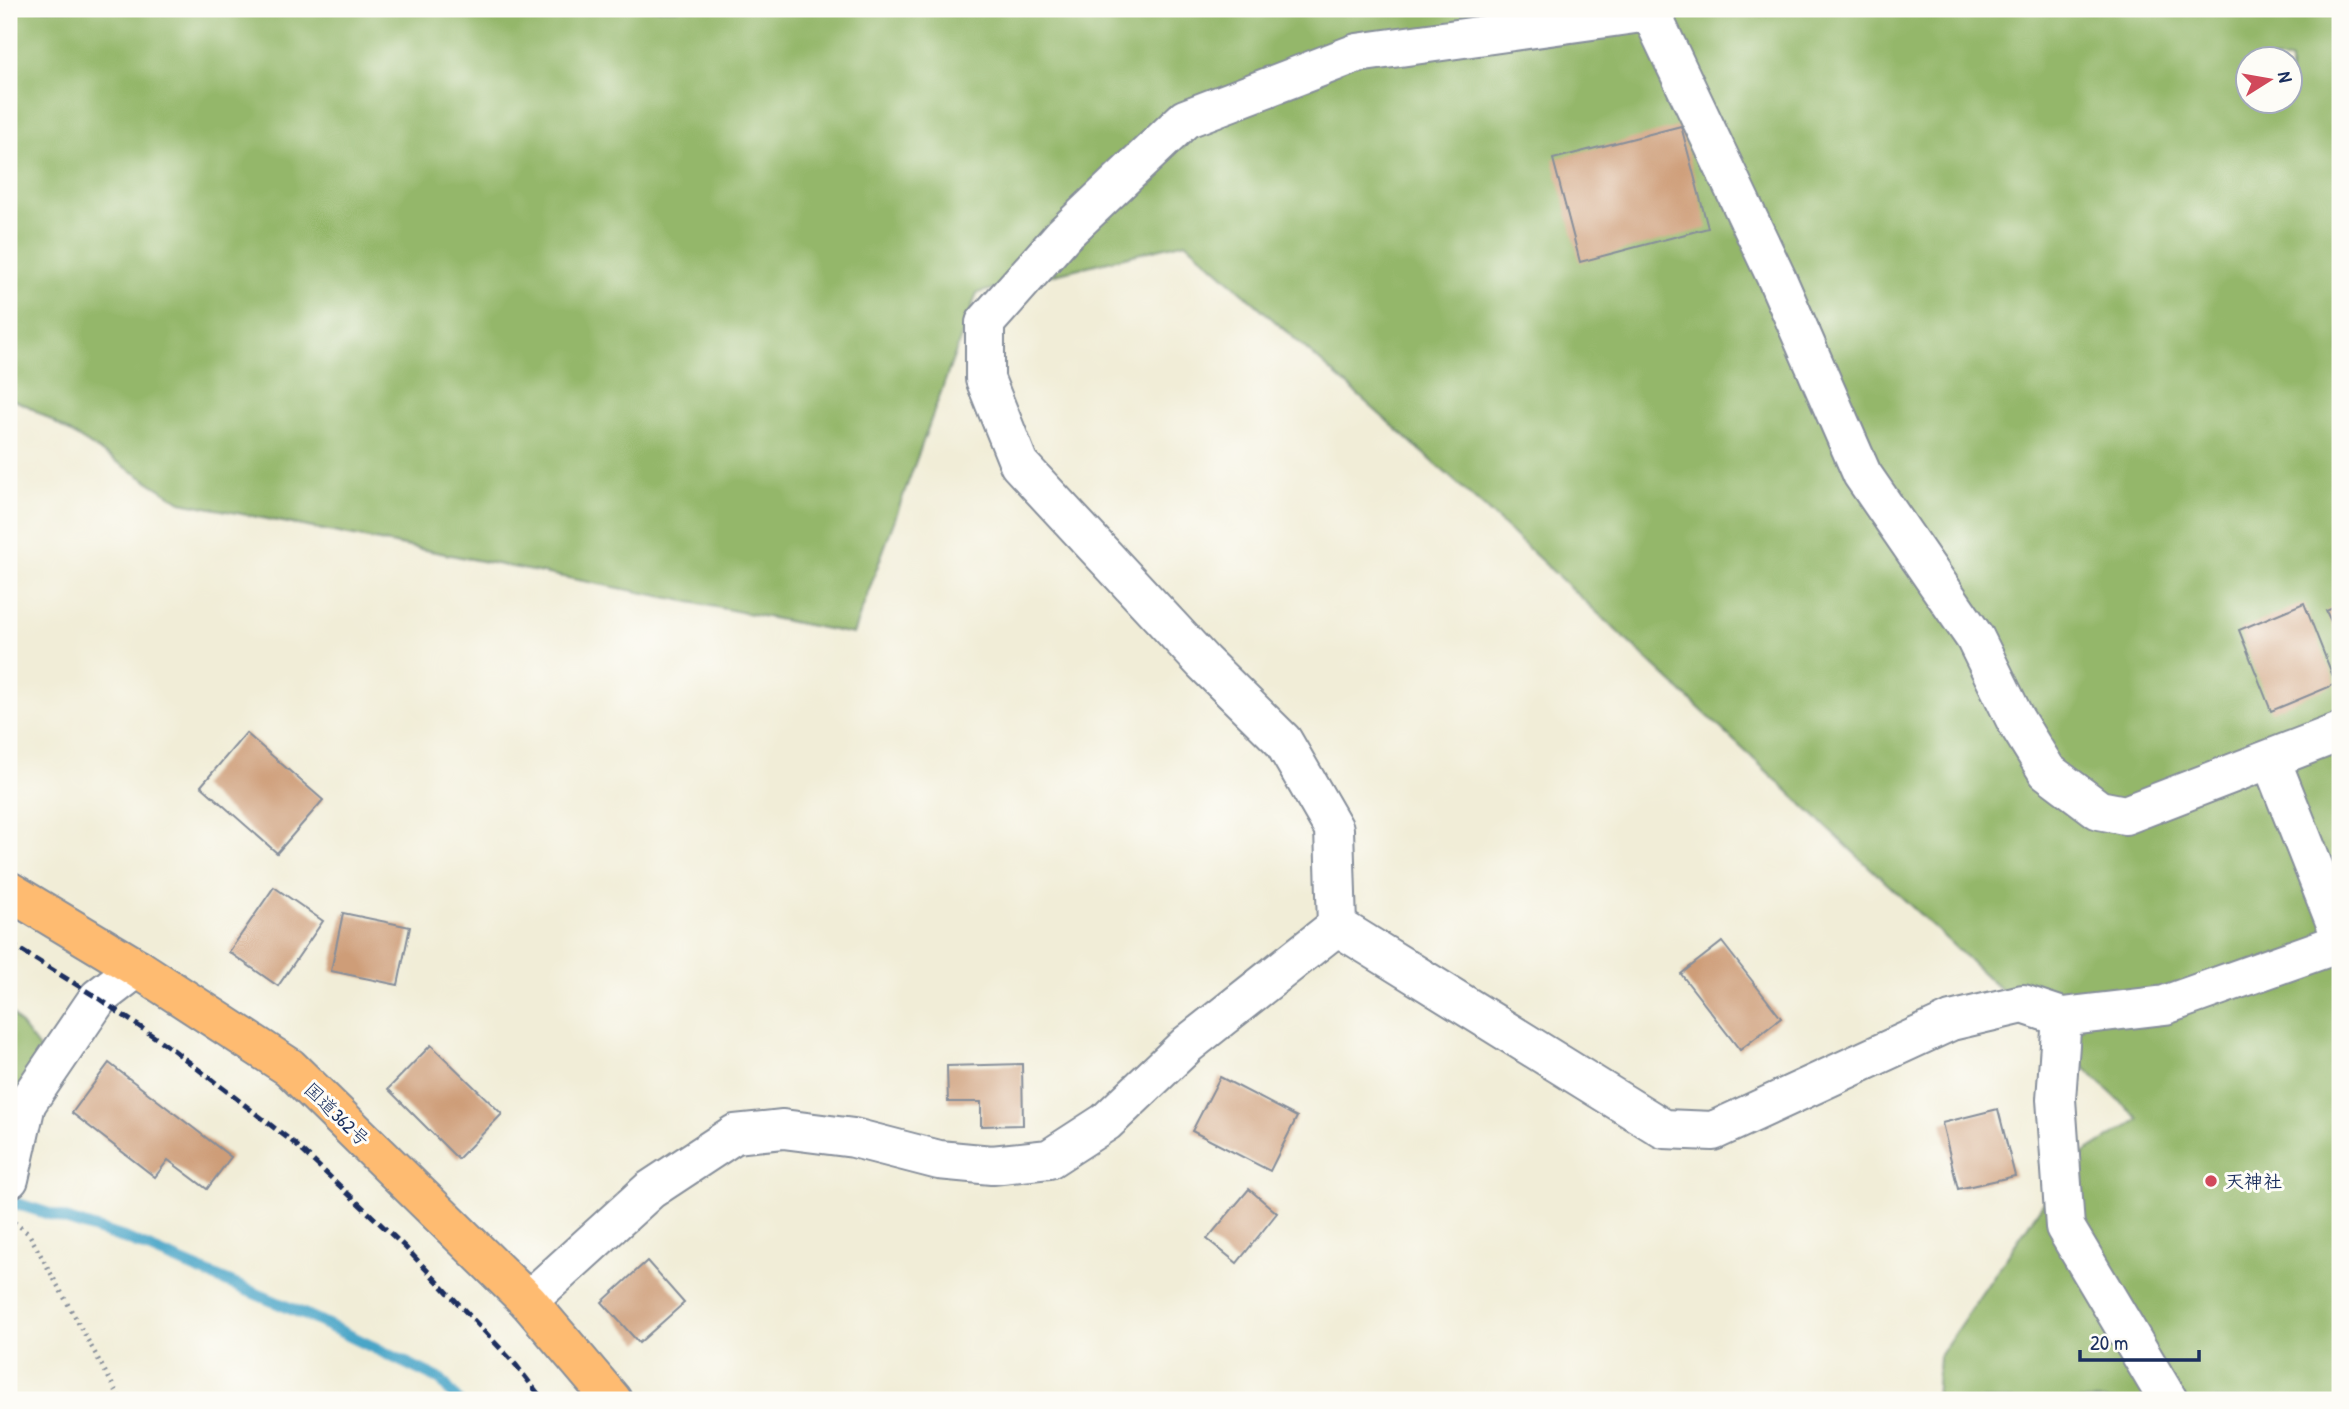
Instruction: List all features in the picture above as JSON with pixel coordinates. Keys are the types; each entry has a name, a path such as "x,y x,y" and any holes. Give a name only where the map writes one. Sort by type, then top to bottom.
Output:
{"highway":[{"name":"国道362号","path":"9,891 137,968 289,1067 528,1301 612,1400"}],"street":[{"path":"1337,926 1334,829 1283,741 1203,662 1019,464 985,380 985,323 1063,235 1185,119 1357,53 1649,10 1777,279 1863,474 1975,638 2015,719 2047,771 2099,810 2125,815 2340,732"},
{"path":"2272,760 2340,934"},
{"path":"1337,926 1664,1129 1713,1131 1951,1021 2023,1004 2062,1017 2165,1005 2340,943"},
{"path":"528,1301 650,1189 735,1134 795,1130 854,1138 939,1160 992,1165 1049,1159 1106,1122 1188,1044 1337,926"},
{"path":"10,1173 17,1113 98,998 137,968"},
{"path":"2062,1017 2056,1099 2065,1227 2168,1400"}],"path":[{"path":"9,1218 29,1234 121,1400"}],"green space":[{"path":"9,9 2340,9 2340,1400 1936,1400 1939,1356 2072,1161 2139,1119 1485,508 1186,242 977,293 853,634 181,502 28,406 9,398"},
{"path":"9,1009 40,1050 9,1119"}],"building":[{"path":"1681,126 1708,228 1580,262 1553,159"},
{"path":"2304,603 2336,684 2271,711 2239,630"},
{"path":"2340,605 2340,640 2326,611"},
{"path":"246,733 323,800 277,853 201,786"},
{"path":"274,887 323,921 278,986 229,952"},
{"path":"343,913 410,927 398,985 331,971"},
{"path":"1722,942 1781,1018 1740,1050 1681,974"},
{"path":"431,1045 502,1114 458,1159 388,1089"},
{"path":"109,1063 231,1157 207,1189 168,1160 155,1177 72,1113"},
{"path":"1022,1064 1023,1125 981,1126 981,1102 948,1102 947,1066"},
{"path":"1220,1077 1297,1117 1270,1171 1192,1131"},
{"path":"1998,1109 2015,1176 1958,1189 1942,1123"},
{"path":"1249,1189 1277,1213 1237,1263 1207,1239"},
{"path":"647,1261 684,1303 639,1343 602,1302"}],"waterway":[{"path":"9,1201 127,1239 313,1318 441,1380 457,1400"}],"railway":[{"path":"9,943 98,998 172,1049 294,1143 405,1247 516,1365 543,1400"}],"place":[{"name":"天神社","path":"2211,1181"}]}
